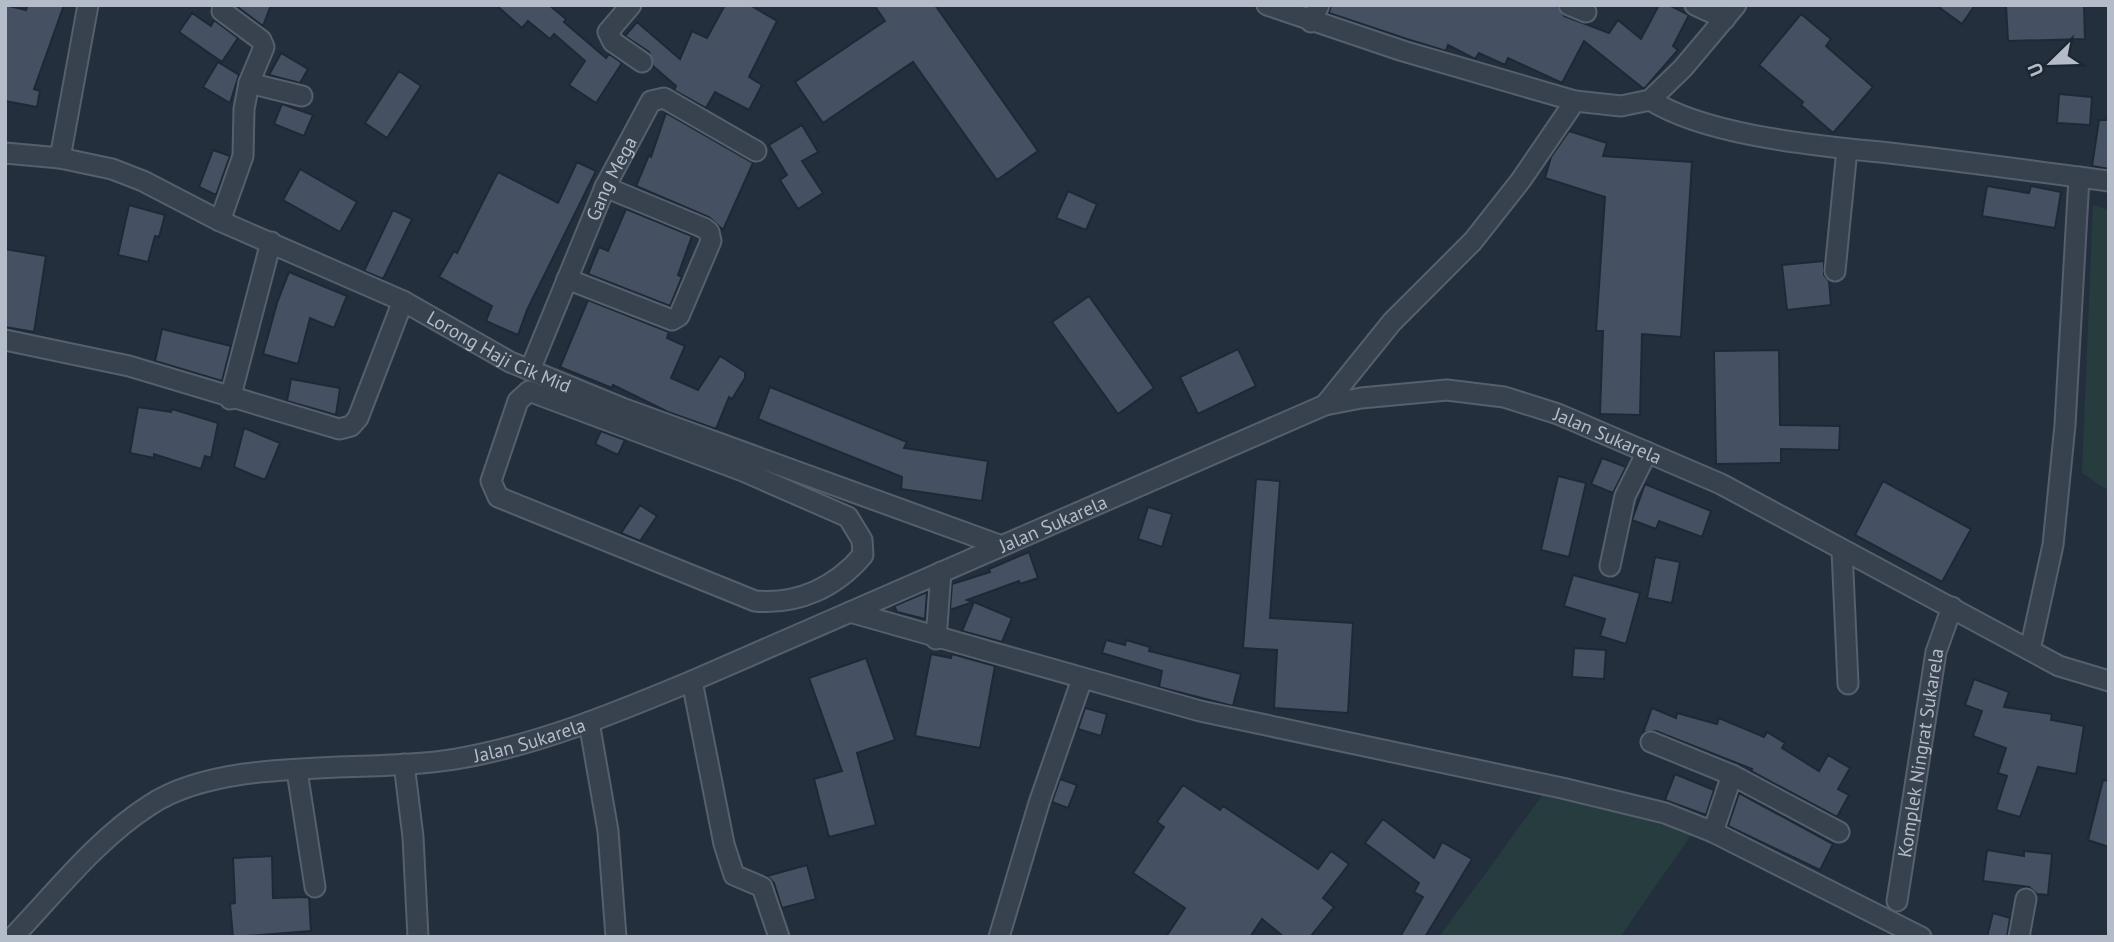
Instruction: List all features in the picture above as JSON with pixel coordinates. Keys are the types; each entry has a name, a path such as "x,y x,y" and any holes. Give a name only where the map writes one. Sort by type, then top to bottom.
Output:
{"street":[{"path":"60,158 88,5"},
{"path":"631,5 608,32 612,42 642,62"},
{"path":"1267,5 1315,14 1574,101 1621,106 1650,100 1683,68 1731,12 1695,5"},
{"path":"219,221 243,156 244,109 249,83 264,47 261,40 222,11"},
{"path":"249,83 302,96"},
{"name":"Gang Mega","path":"530,370 605,187 647,106 655,99 670,101 756,151"},
{"path":"1650,100 1669,112 1710,126 1847,149 2109,181"},
{"path":"1325,405 1392,322 1473,241 1521,180 1574,101"},
{"path":"1835,271 1847,149"},
{"name":"Lorong Haji Cik Mid","path":"5,153 60,158 112,169 143,181 219,221 403,300 530,370 635,412 999,545"},
{"path":"2030,650 2053,545 2065,425 2079,177"},
{"path":"567,279 669,320 675,319 710,241 709,232 704,228 605,187"},
{"path":"230,399 271,242"},
{"path":"5,340 129,366 230,399 339,429 351,426 358,418 403,300"},
{"path":"533,391 743,471 848,517 862,540 863,555 843,576 801,598 769,602 739,596 498,497 491,481 520,397 533,391"},
{"name":"Jalan Sukarela","path":"13,937 98,849 150,804 192,786 222,777 404,764 496,751 589,722 692,681 1325,405 1412,393 1478,392 1558,414 1721,484 2059,666 2109,681"},
{"path":"1610,566 1625,496 1647,452"},
{"path":"1842,550 1848,684"},
{"path":"936,639 941,572"},
{"path":"801,598 814,628"},
{"name":"Komplek Ningrat Sukarela","path":"1897,901 1936,652 1952,607"},
{"path":"850,612 936,639 1200,712 1562,788 1665,813 1713,832 1920,937"},
{"path":"999,937 1039,803 1082,679"},
{"path":"692,681 724,844 734,875 762,887 779,937"},
{"path":"589,722 608,831 617,937"},
{"path":"1651,742 1732,775 1839,832"},
{"path":"404,764 413,837 418,937"},
{"path":"297,771 316,887"},
{"path":"1713,832 1732,775"},
{"path":"2019,937 2026,899"}],"green space":[{"path":"2093,205 2109,210 2109,491 2082,473"},
{"path":"1552,782 1694,831 1620,937 1439,937"}],"building":[{"path":"5,5 26,10 28,5 64,5 34,89 40,91 37,107 5,101"},
{"path":"235,5 271,5 263,26"},
{"path":"496,5 549,5 566,19 564,22 606,58 609,54 622,63 596,103 569,85 585,61 554,34 550,39 528,21 522,28"},
{"path":"725,5 750,5 777,21 749,77 762,85 749,110 715,92 706,108 674,90 676,86 653,66 649,52 625,36 637,22 680,59 692,31 707,38"},
{"path":"874,5 935,5 1038,151 997,180 913,62 823,123 795,82 885,21"},
{"path":"1331,5 1557,5 1564,16 1609,33 1618,20 1641,39 1659,5 1669,5 1689,15 1673,46 1678,50 1644,89 1584,41 1562,83 1508,58 1505,65 1479,53 1475,59 1448,45 1446,51 1329,13"},
{"path":"1936,5 1975,5 1962,24"},
{"path":"2006,5 2084,5 2085,39 2008,41"},
{"path":"192,13 211,26 214,20 238,38 222,62 179,32"},
{"path":"1801,14 1831,39 1826,46 1873,87 1833,133 1801,105 1803,102 1759,65"},
{"path":"281,53 308,69 300,83 269,75"},
{"path":"218,62 239,75 230,103 203,87"},
{"path":"399,71 421,86 387,138 365,123"},
{"path":"2059,94 2092,97 2090,125 2057,123"},
{"path":"282,104 313,115 304,136 274,124"},
{"path":"666,113 753,163 723,230 709,217 636,186 649,155 651,157"},
{"path":"2099,120 2109,120 2109,169 2092,166"},
{"path":"802,125 818,152 802,161 823,193 798,209 780,180 787,175 769,145"},
{"path":"1569,131 1607,143 1603,156 1692,162 1681,337 1642,334 1640,415 1600,414 1603,331 1596,331 1605,197 1545,178 1551,157"},
{"path":"213,150 230,156 216,195 199,187"},
{"path":"577,162 596,171 527,310 518,335 486,321 492,306 439,277 454,251 457,253 498,172 558,203"},
{"path":"300,169 357,202 340,232 283,200"},
{"path":"1987,186 2029,193 2031,186 2061,192 2055,228 1982,216"},
{"path":"1068,191 1097,204 1086,230 1056,218"},
{"path":"129,205 165,215 159,237 155,236 148,262 118,255"},
{"path":"626,209 692,236 678,275 682,277 670,306 588,274 599,247 608,251"},
{"path":"393,210 412,219 383,279 364,271"},
{"path":"5,249 46,256 34,332 5,327"},
{"path":"1824,261 1824,275 1829,281 1831,305 1787,310 1782,265"},
{"path":"289,272 347,296 334,328 310,318 298,364 263,354"},
{"path":"1089,296 1154,388 1118,414 1052,322"},
{"path":"588,300 669,332 667,338 685,346 671,378 698,390 720,356 745,372 745,378 732,399 729,397 716,429 668,412 613,385 612,388 560,367"},
{"path":"162,329 231,346 222,381 155,361"},
{"path":"1238,349 1256,386 1198,414 1180,377"},
{"path":"1779,350 1780,425 1840,426 1839,450 1781,449 1781,463 1716,464 1714,351"},
{"path":"291,379 340,388 336,415 287,401"},
{"path":"770,387 907,442 904,448 988,461 982,501 901,489 902,477 758,419"},
{"path":"138,407 171,412 172,409 218,423 211,458 205,456 201,469 154,454 154,458 130,453"},
{"path":"244,428 280,443 265,480 234,467"},
{"path":"601,431 625,440 618,455 595,444"},
{"path":"1602,458 1626,467 1613,493 1591,484"},
{"path":"1558,476 1586,483 1569,557 1541,550"},
{"path":"1256,479 1280,481 1270,618 1353,623 1348,713 1274,708 1277,650 1243,648"},
{"path":"1883,481 1971,529 1942,582 1855,535"},
{"path":"1645,484 1711,511 1702,537 1659,521 1656,529 1632,520"},
{"path":"640,505 657,516 640,541 621,533"},
{"path":"1148,507 1172,514 1162,547 1138,539"},
{"path":"1029,552 1038,578 1020,584 1019,581 967,600 973,602 950,610 952,584 990,572 989,569"},
{"path":"1655,557 1680,562 1672,603 1647,598"},
{"path":"1573,575 1640,593 1626,644 1600,636 1605,619 1564,606"},
{"path":"927,592 925,619 897,612 894,606"},
{"path":"974,602 1012,618 1002,642 962,631"},
{"path":"1106,640 1125,645 1126,640 1150,647 1149,651 1241,674 1233,706 1159,687 1162,671 1102,653"},
{"path":"1574,648 1606,650 1604,679 1572,677"},
{"path":"931,654 951,658 952,654 995,666 980,748 915,736"},
{"path":"866,658 895,740 857,753 876,825 829,837 814,779 842,771 809,678"},
{"path":"1974,679 2009,692 2004,707 2052,714 2051,720 2084,726 2076,774 2038,767 2020,817 1996,810 2007,776 1998,773 2006,748 1973,736 1982,711 1965,705"},
{"path":"1085,708 1107,714 1101,736 1078,729"},
{"path":"1652,708 1676,718 1677,713 1717,724 1719,718 1764,737 1767,732 1785,743 1782,748 1819,771 1828,755 1850,768 1838,789 1849,795 1837,817 1751,771 1752,769 1656,731 1643,733"},
{"path":"1675,774 1714,790 1706,815 1665,800"},
{"path":"1060,779 1077,785 1068,808 1052,802"},
{"path":"2103,780 2109,781 2109,847 2088,840"},
{"path":"1183,785 1220,810 1223,806 1318,869 1331,851 1349,864 1323,898 1334,907 1310,937 1284,937 1262,919 1250,937 1166,937 1185,908 1133,873 1164,827 1157,822"},
{"path":"1739,793 1833,844 1820,870 1728,826"},
{"path":"1383,819 1434,858 1442,842 1472,859 1425,937 1400,937 1423,897 1414,892 1419,883 1365,843"},
{"path":"1987,850 2024,856 2024,851 2052,854 2048,895 2037,894 2029,887 1983,881"},
{"path":"272,856 273,898 309,897 311,931 233,937 230,904 235,903 233,858"},
{"path":"807,865 816,899 782,908 774,883 767,876"},
{"path":"1993,913 2010,918 2007,937 1987,937"}]}
